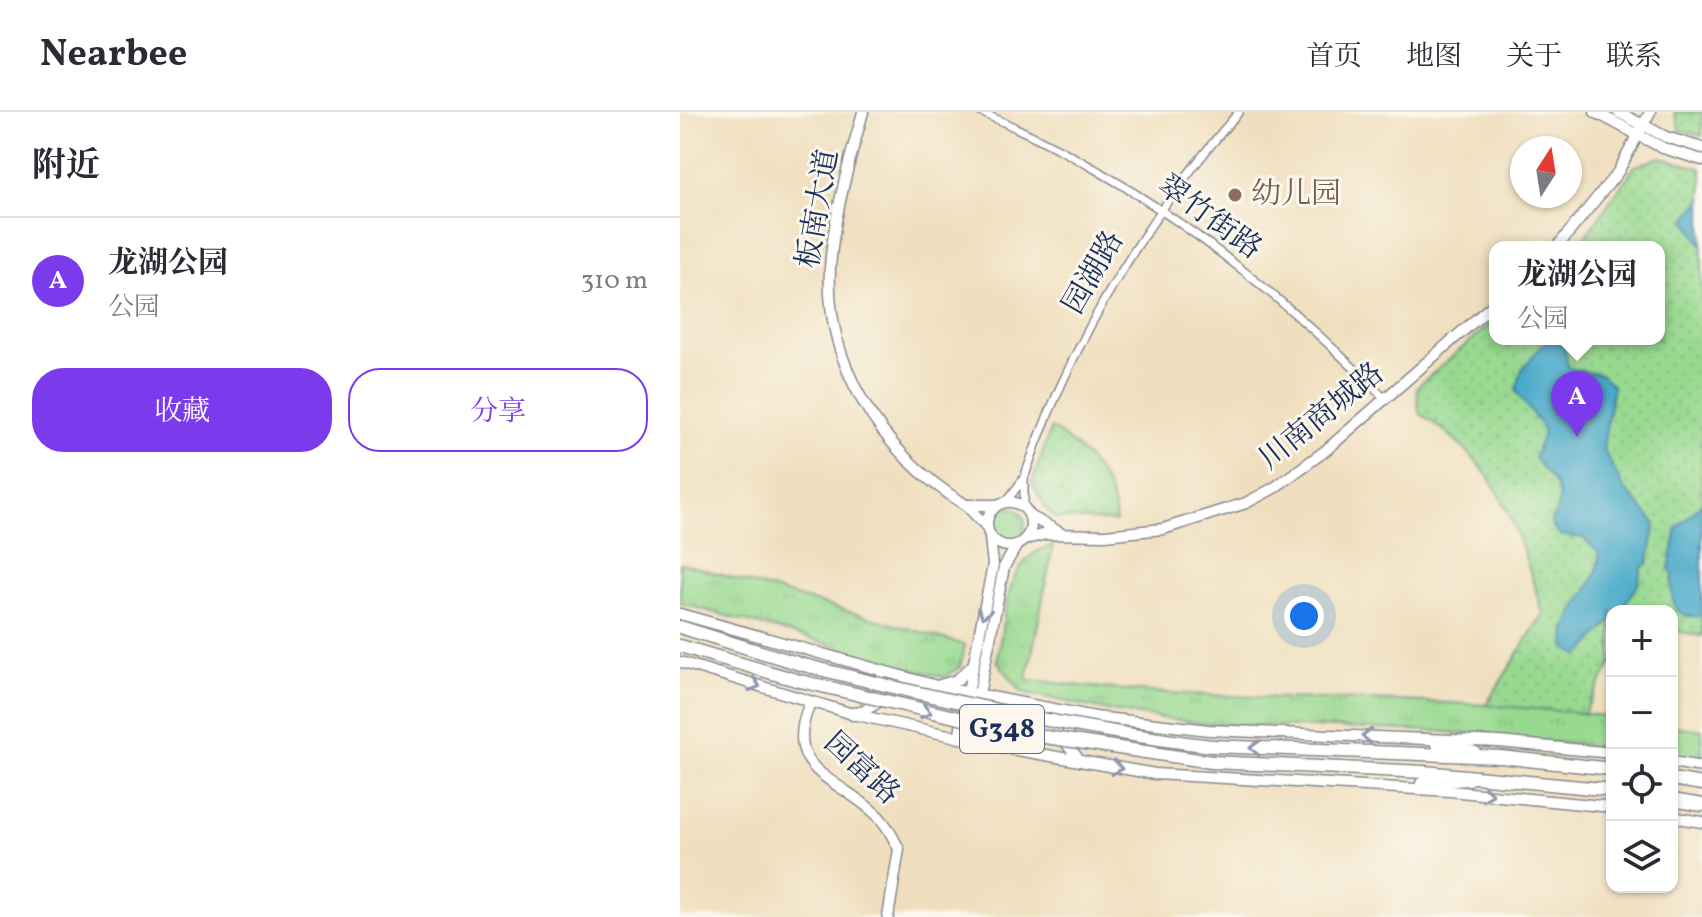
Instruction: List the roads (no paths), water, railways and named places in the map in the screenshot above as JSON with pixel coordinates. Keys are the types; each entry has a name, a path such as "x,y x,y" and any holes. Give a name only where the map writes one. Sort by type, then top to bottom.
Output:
{"highway":[{"name":"G348","path":"680,627 800,664 1035,719 1121,735 1212,746 1500,757 1606,768"},
{"name":"G348","path":"680,646 796,680 1032,735 1212,762 1499,778 1606,789"},
{"path":"1678,780 1702,784"},
{"path":"1678,801 1702,805"}],"street":[{"name":"板南大道","path":"863,112 831,257 833,314 843,358 860,398 891,444 918,471 966,505 988,532"},
{"name":"翠竹街路","path":"980,112 1049,144 1159,210 1221,253 1306,321 1385,399"},
{"name":"园湖路","path":"1024,478 1056,394 1099,306 1159,210 1239,112"},
{"path":"1595,112 1694,150 1702,160"},
{"path":"1618,112 1641,132"},
{"path":"1562,241 1605,191 1650,112"},
{"name":"川南商城路","path":"1061,533 1105,535 1163,529 1246,503 1298,473 1489,308"},
{"path":"965,739 973,694 974,663 993,565 988,532 989,513 1024,478"},
{"path":"973,694 984,671 1004,567 1031,530 1024,478"},
{"path":"966,505 1001,503 1027,512 1061,533"},
{"path":"988,532 1003,545 1061,533"},
{"path":"680,614 935,686 1095,717 1209,730 1406,737 1606,753"},
{"path":"680,662 810,703 965,739 1155,774 1379,786 1606,806"},
{"path":"935,686 957,680 974,663"},
{"path":"857,714 876,707 883,693 879,678 867,668"},
{"path":"984,671 988,685 1004,700"},
{"name":"园富路","path":"810,703 799,737 803,752 835,786 880,818 899,849 888,917"},
{"path":"1087,763 1073,757 1066,735 1074,722 1095,717"},
{"path":"1406,737 1500,757"},
{"path":"1678,763 1702,767"},
{"path":"1379,786 1499,778"},
{"path":"1678,818 1702,822"}],"water":[{"path":"1702,199 1702,246 1686,219"},
{"path":"1543,345 1564,345 1568,368 1602,375 1613,386 1603,448 1623,487 1656,524 1648,564 1642,567 1638,585 1624,605 1606,605 1606,627 1580,656 1566,648 1566,635 1574,611 1594,577 1599,553 1583,538 1556,532 1551,522 1559,501 1556,487 1534,458 1544,430 1516,391 1522,369"},
{"path":"1702,503 1702,615 1685,615 1675,605 1673,574 1669,569 1677,528"}],"place":[{"name":"幼儿园","path":"1235,195"},
{"name":"龙湖公园","path":"1577,437"}]}
